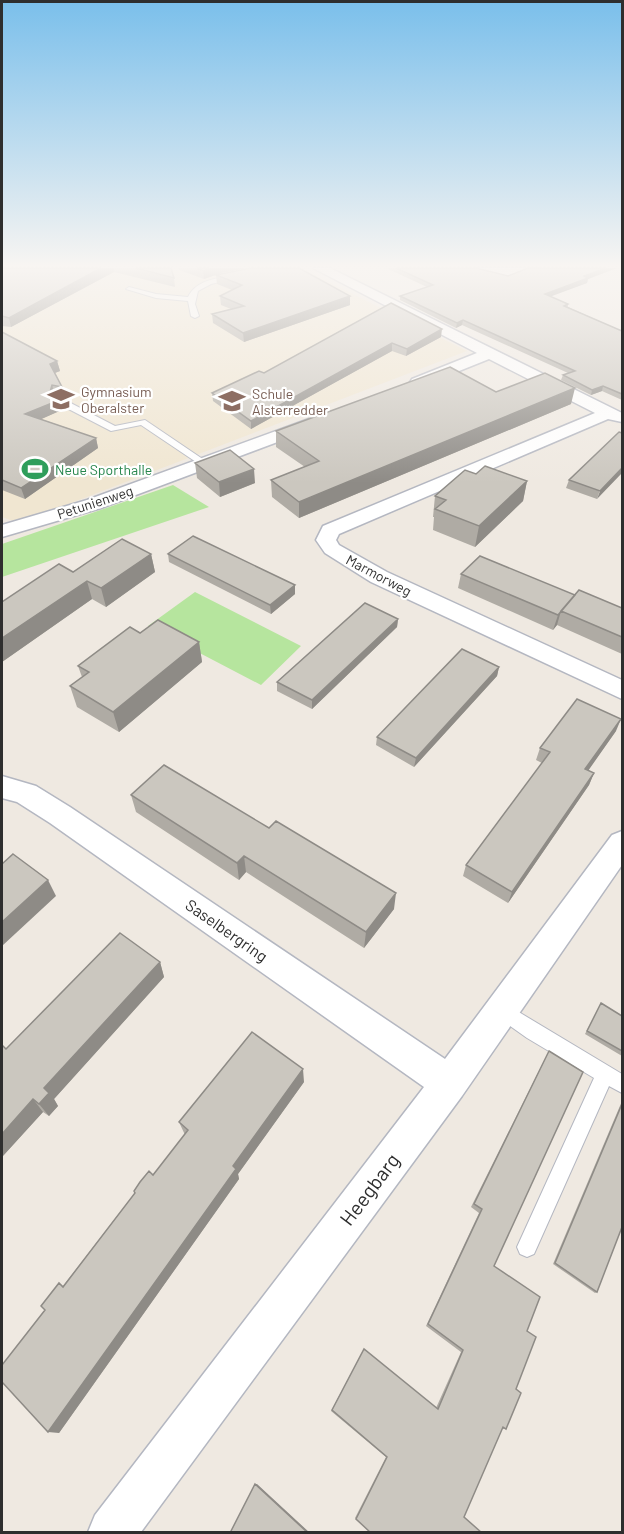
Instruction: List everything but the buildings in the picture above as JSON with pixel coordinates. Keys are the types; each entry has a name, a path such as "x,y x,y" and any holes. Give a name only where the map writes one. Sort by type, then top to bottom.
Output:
{"street":[{"path":"461,340 616,417"},
{"path":"402,388 489,354"},
{"name":"Petunienweg","path":"2,530 94,504 325,417"},
{"name":"Marmorweg","path":"616,417 506,454 330,530 326,540 332,549 379,577 622,690"},
{"name":"Saselbergring","path":"2,787 26,794 60,815 449,1083"},
{"name":"Heegbarg","path":"112,1533 449,1083 622,843"}],"lane":[{"path":"58,400 114,429 142,422 205,464"},
{"path":"502,1010 533,1032 622,1084"},
{"path":"527,1247 605,1074"}],"shaded area":[{"path":"2,340 444,340 467,351 19,523 2,517"}],"green space":[{"path":"173,485 209,507 2,577 2,544"},
{"path":"195,592 301,646 261,685 148,626"}],"place":[{"name":"Gymnasium Oberalster","path":"61,399"},
{"name":"Schule Alsterredder","path":"232,401"},
{"name":"Neue Sporthalle","path":"35,469"}]}
